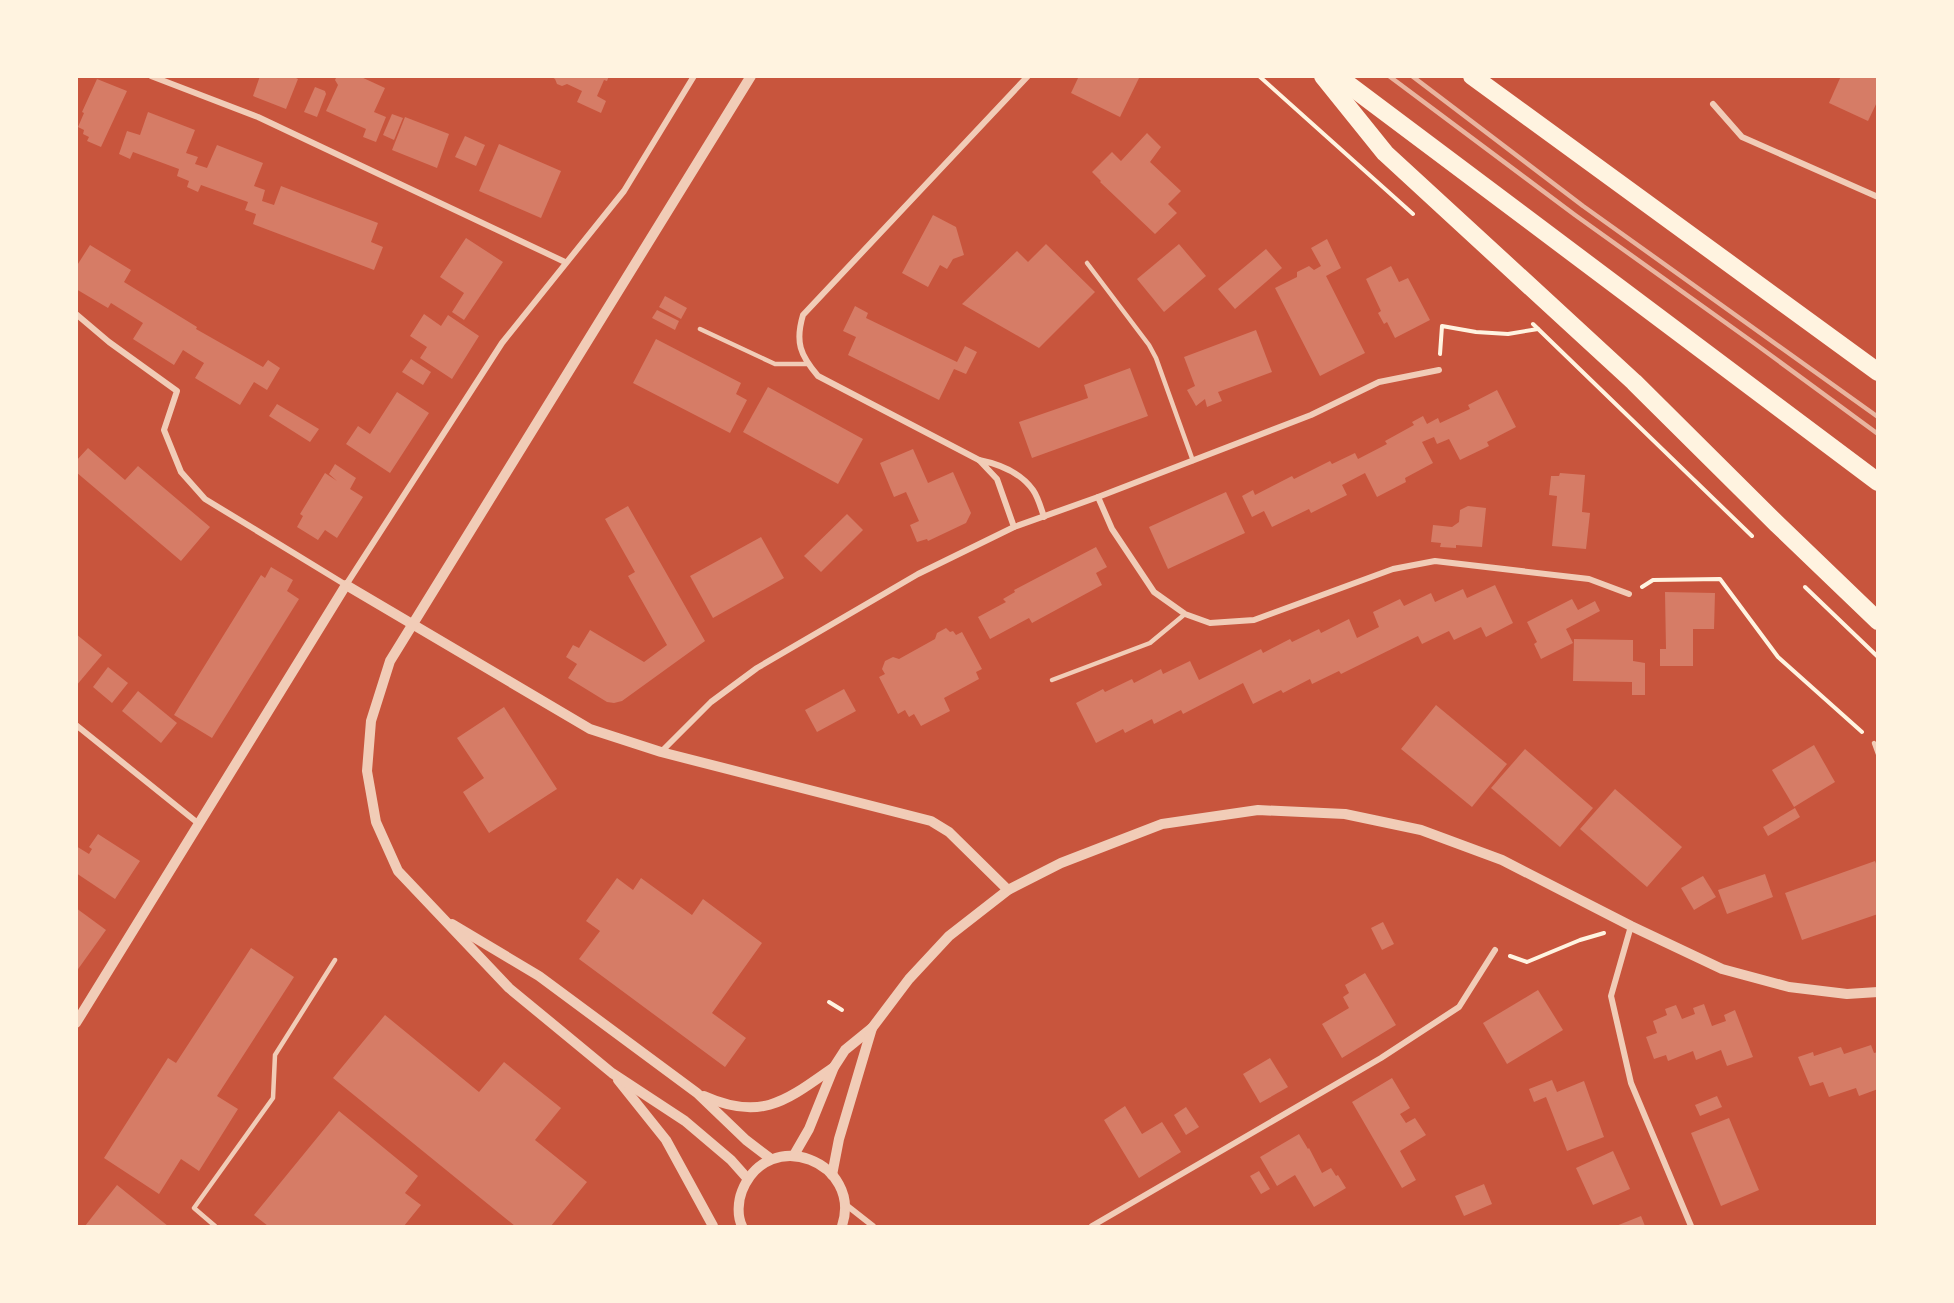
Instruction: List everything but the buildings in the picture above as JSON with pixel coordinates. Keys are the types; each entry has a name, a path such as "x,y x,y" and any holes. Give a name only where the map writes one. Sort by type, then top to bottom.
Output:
{"highway":[{"path":"1323,76 1385,153 1634,382 1768,516 1878,621"},
{"path":"1337,76 1878,482"},
{"path":"1472,76 1878,372"}],"street":[{"path":"151,76 258,117 565,262"},
{"path":"76,1023 345,585 502,342 624,191 694,76"},
{"path":"747,1178 685,1121 612,1072 509,988 439,917 398,871 376,822 368,771 371,721 390,661 751,76"},
{"path":"1028,76 803,315 798,342 808,364 818,376 979,460 1000,464 1033,490 1044,517"},
{"path":"1713,104 1742,137 1878,197"},
{"path":"76,314 109,342 177,391 164,430 181,472 205,499 345,585 590,729 660,752 931,820 950,832 1008,890"},
{"path":"660,752 711,702 757,668 918,574 1014,527 1311,415 1379,382 1439,370"},
{"path":"979,460 997,479 1014,527"},
{"path":"1098,497 1112,529 1154,592 1185,614 1210,623 1254,620 1393,568 1435,561 1589,579 1629,594"},
{"path":"76,725 199,824"},
{"path":"794,1155 809,1129 834,1066 845,1050 872,1028 909,980 949,936 1008,890 1061,863 1162,824 1258,810 1345,814 1421,830 1502,860 1631,926 1722,969 1789,987 1847,994 1878,992"},
{"path":"439,917 539,976 697,1093 746,1140 771,1159"},
{"path":"1631,926 1611,996 1631,1083 1691,1227"},
{"path":"1092,1227 1381,1058 1459,1007 1494,950"},
{"path":"832,1175 839,1138 872,1028"},
{"path":"697,1093 724,1105 747,1109 768,1106 797,1092 834,1066"},
{"path":"612,1072 666,1140 712,1227"},
{"path":"742,1227 739,1199 747,1178 771,1159 794,1155 812,1159 832,1175 840,1185 845,1204 842,1227"},
{"path":"845,1204 873,1227"}],"lane":[{"path":"1087,264 1149,345 1156,358 1193,461"},
{"path":"700,329 775,364 808,364"},
{"path":"1052,680 1150,643 1185,614"},
{"path":"1874,743 1878,754"},
{"path":"215,1227 194,1208 273,1098 275,1055 335,960"}],"path":[{"path":"1259,76 1414,215"},
{"path":"1531,322 1759,542"},
{"path":"1439,370 1442,326 1476,332 1508,334 1538,329"},
{"path":"1629,594 1653,580 1720,579 1778,657 1874,743"},
{"path":"1801,583 1878,657"},
{"path":"1494,950 1527,962 1580,939 1631,926"},
{"path":"829,1002 842,1010"}],"railway":[{"path":"1389,76 1575,215 1878,434"},
{"path":"1412,76 1583,206 1878,417"}]}
